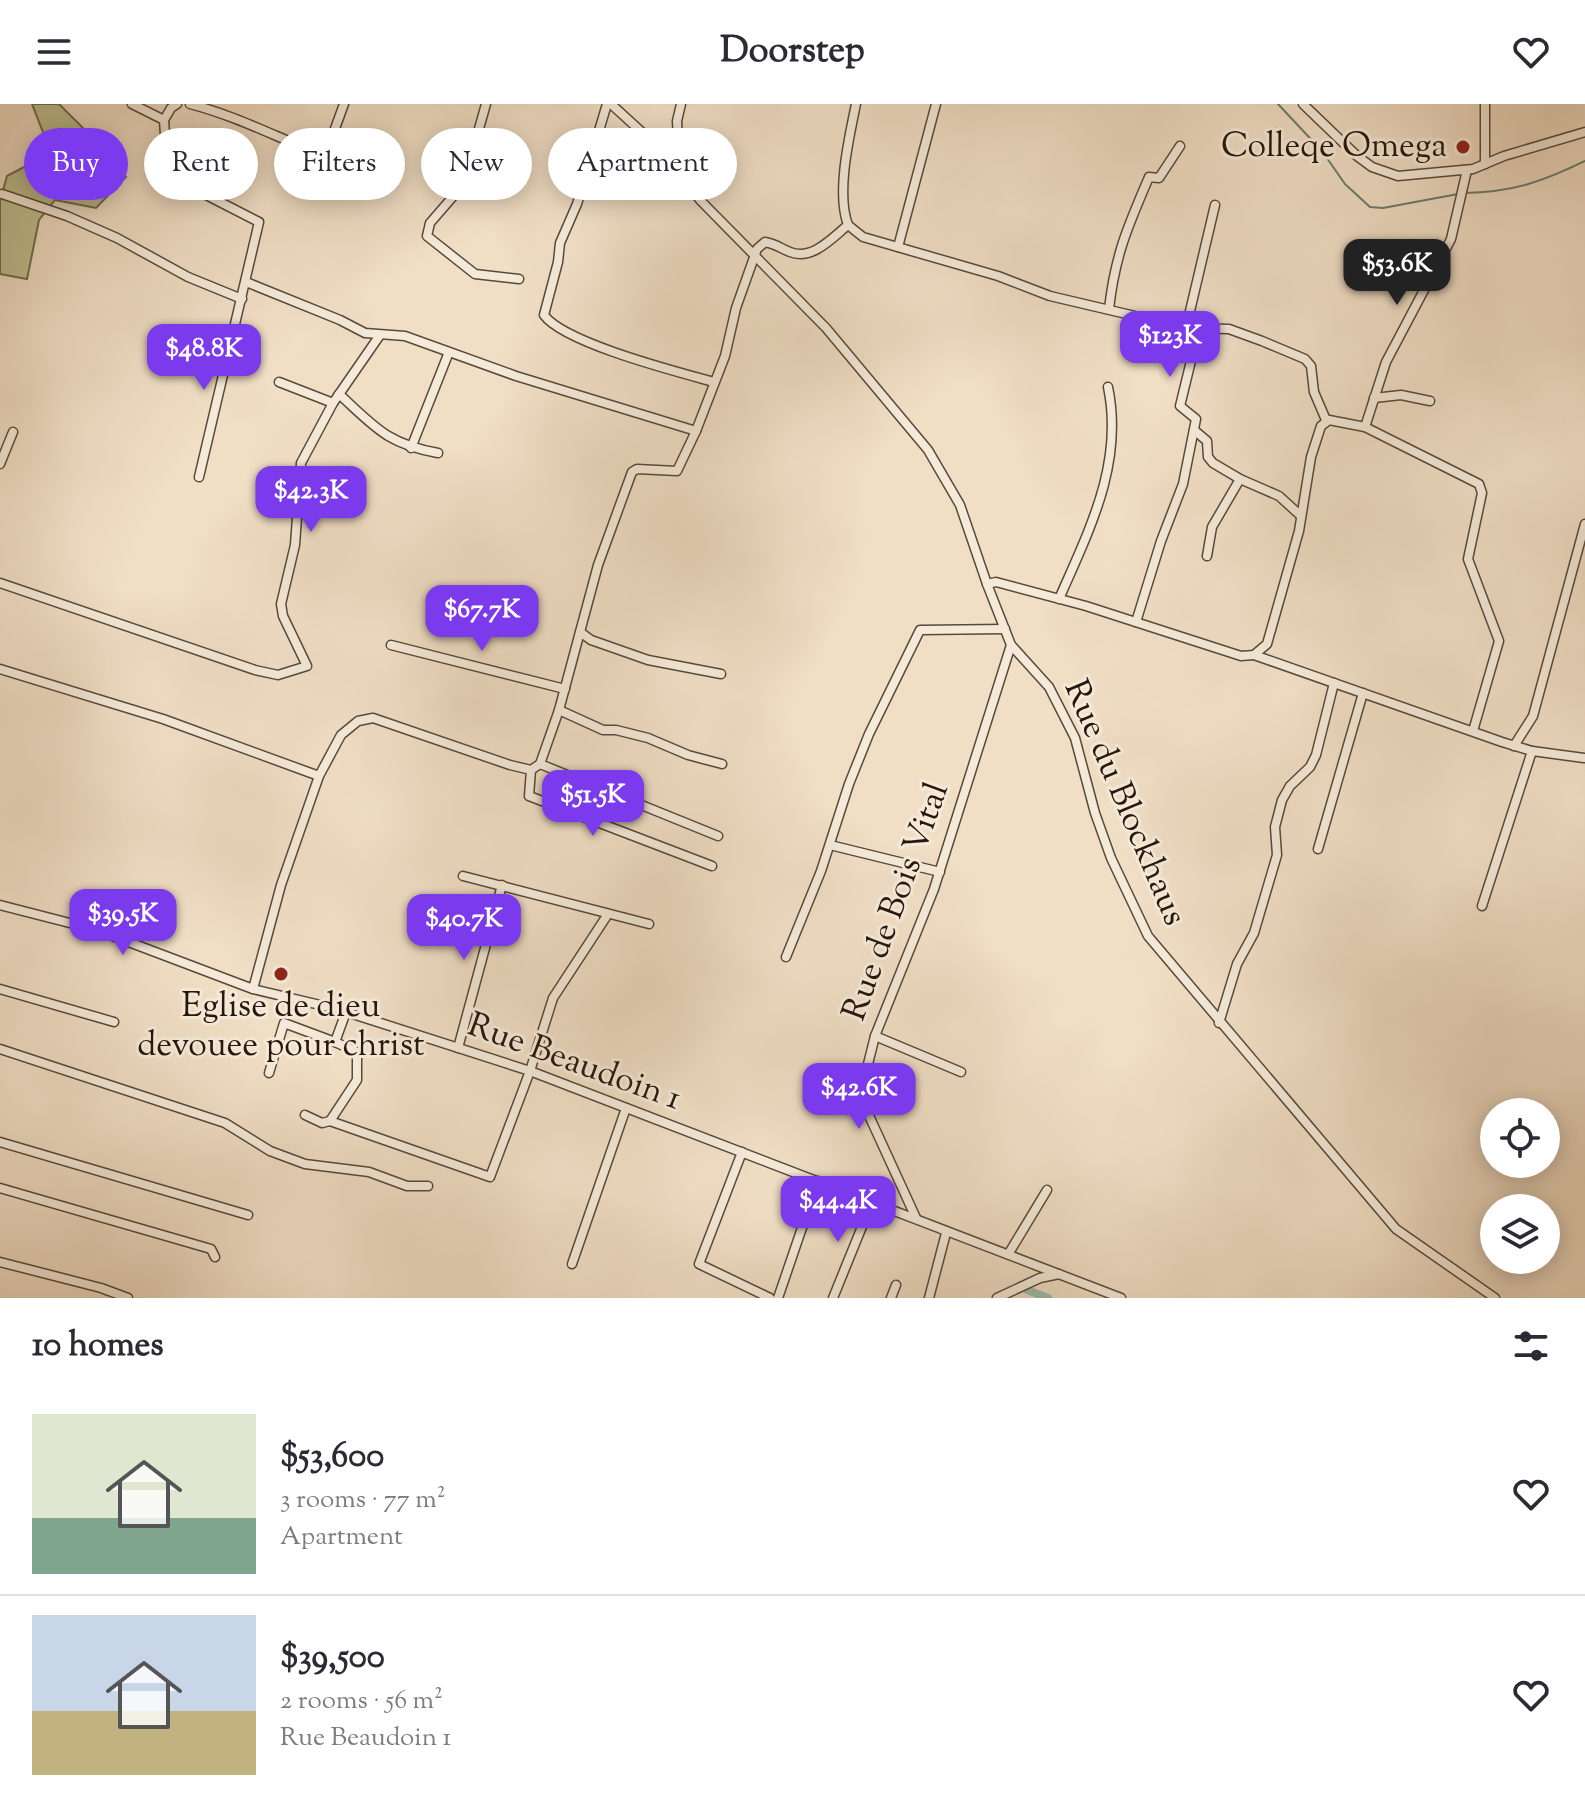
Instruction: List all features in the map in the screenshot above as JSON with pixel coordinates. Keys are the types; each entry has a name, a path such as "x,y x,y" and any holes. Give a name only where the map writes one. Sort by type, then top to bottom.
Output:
{"street":[{"path":"132,104 164,120"},
{"path":"177,104 164,120 166,149 177,180 259,222 199,477"},
{"path":"190,104 227,109 271,135 325,156 344,104"},
{"path":"486,104 463,185 430,223 427,236 475,274 519,279"},
{"path":"609,104 577,204 560,243 544,315 550,323 595,345 714,382"},
{"name":"Rue du Blockhaus","path":"609,104 636,128"},
{"path":"677,128 681,104"},
{"path":"856,104 848,144 843,208 848,225 863,237 998,276 1050,296 1186,328 1229,329 1305,359 1311,366 1314,392 1326,420"},
{"path":"898,247 936,104"},
{"path":"1303,104 1357,156 1385,172 1414,177 1467,170 1585,132"},
{"path":"1485,104 1485,164"},
{"path":"1109,309 1113,268 1124,234 1149,177 1159,178 1180,146"},
{"path":"1365,427 1386,362 1451,239 1463,199 1467,170"},
{"path":"2,194 67,216 117,238 188,277 242,299"},
{"name":"Rue du Blockhaus","path":"700,200 826,328 928,450 960,505 1011,645 1049,687 1075,738 1111,858 1148,936 1396,1229 1495,1298"},
{"path":"1186,328 1215,205"},
{"path":"531,770 540,764 559,710 598,565 632,472 637,469 677,471 714,382 757,249 765,242 803,255 818,249 848,225"},
{"path":"246,282 365,333 405,336 516,376 696,431"},
{"path":"1136,622 1183,484 1196,419 1180,406 1199,328"},
{"path":"0,583 255,670 278,675 307,666 283,616 281,604 295,545 301,463 333,403 380,335"},
{"path":"411,448 449,352"},
{"path":"279,382 333,403"},
{"path":"1059,599 1104,493 1113,411 1108,387"},
{"path":"339,394 387,437 411,448 438,453"},
{"path":"1374,398 1401,395 1430,401"},
{"path":"1326,420 1365,427 1479,484 1482,493 1468,559 1499,641 1473,731"},
{"path":"1254,655 1267,644 1301,516 1311,457 1326,420"},
{"path":"1194,430 1207,441 1211,461 1288,502 1301,516"},
{"path":"0,464 13,432"},
{"path":"1207,556 1212,527 1240,479"},
{"path":"1514,746 1533,716 1585,524"},
{"path":"987,584 996,582 1059,599 1241,656 1254,655 1514,746 1584,758"},
{"path":"786,957 869,734 920,630 1005,629"},
{"path":"580,632 591,640 648,660 721,674"},
{"path":"391,645 565,689"},
{"name":"Rue de Bois Vital","path":"916,1218 860,1096 875,1036 940,872 1011,645"},
{"path":"0,669 163,719 319,776"},
{"path":"1219,1023 1237,964 1254,933 1277,855 1275,827 1282,800 1290,786 1310,767 1316,755 1334,683"},
{"path":"1318,849 1363,693"},
{"path":"559,710 603,730 648,738 688,755 722,764"},
{"path":"253,989 281,885 319,776 341,735 358,721 373,718 531,770"},
{"path":"1482,906 1532,751"},
{"path":"540,764 718,836"},
{"path":"531,770 529,796 712,866"},
{"path":"830,845 940,872"},
{"path":"463,876 649,924"},
{"path":"458,1048 502,885"},
{"name":"Rue Beaudoin 1","path":"0,905 97,930 253,989 346,1012 530,1071 916,1218 946,1233 1009,1253 1118,1298"},
{"path":"305,1115 490,1177 530,1071 553,998 608,914"},
{"path":"0,989 114,1022"},
{"path":"335,1042 346,1012"},
{"path":"269,1073 284,1023 357,1052 357,1080 330,1121"},
{"path":"875,1036 961,1072"},
{"path":"0,1049 225,1123 270,1151 305,1164 369,1172 407,1186 428,1186"},
{"path":"572,1264 626,1108"},
{"path":"0,1142 248,1215"},
{"path":"742,1152 699,1264 770,1298"},
{"path":"778,1298 818,1181"},
{"path":"0,1188 211,1249 215,1257"},
{"path":"1009,1253 1047,1190"},
{"path":"833,1298 872,1202"},
{"path":"929,1298 946,1233"},
{"path":"0,1262 99,1293 128,1298"},
{"path":"997,1298 1040,1278 1060,1274"},
{"path":"891,1298 896,1285"}],"green space":[{"path":"32,104 59,104 83,128 41,128"},
{"path":"24,167 24,200 55,200 39,220 27,279 0,274 0,201 7,176"},
{"path":"55,200 104,200 96,208"}],"waterway":[{"path":"1278,104 1322,151 1345,184 1370,207 1383,208 1458,194"},
{"path":"1464,193 1498,191 1527,184 1585,161"},
{"path":"1027,1290 1048,1298"}],"place":[{"name":"Colleqe Omega","path":"1463,147"},
{"name":"Eglise de dieu devouee pour christ","path":"281,974"}]}
